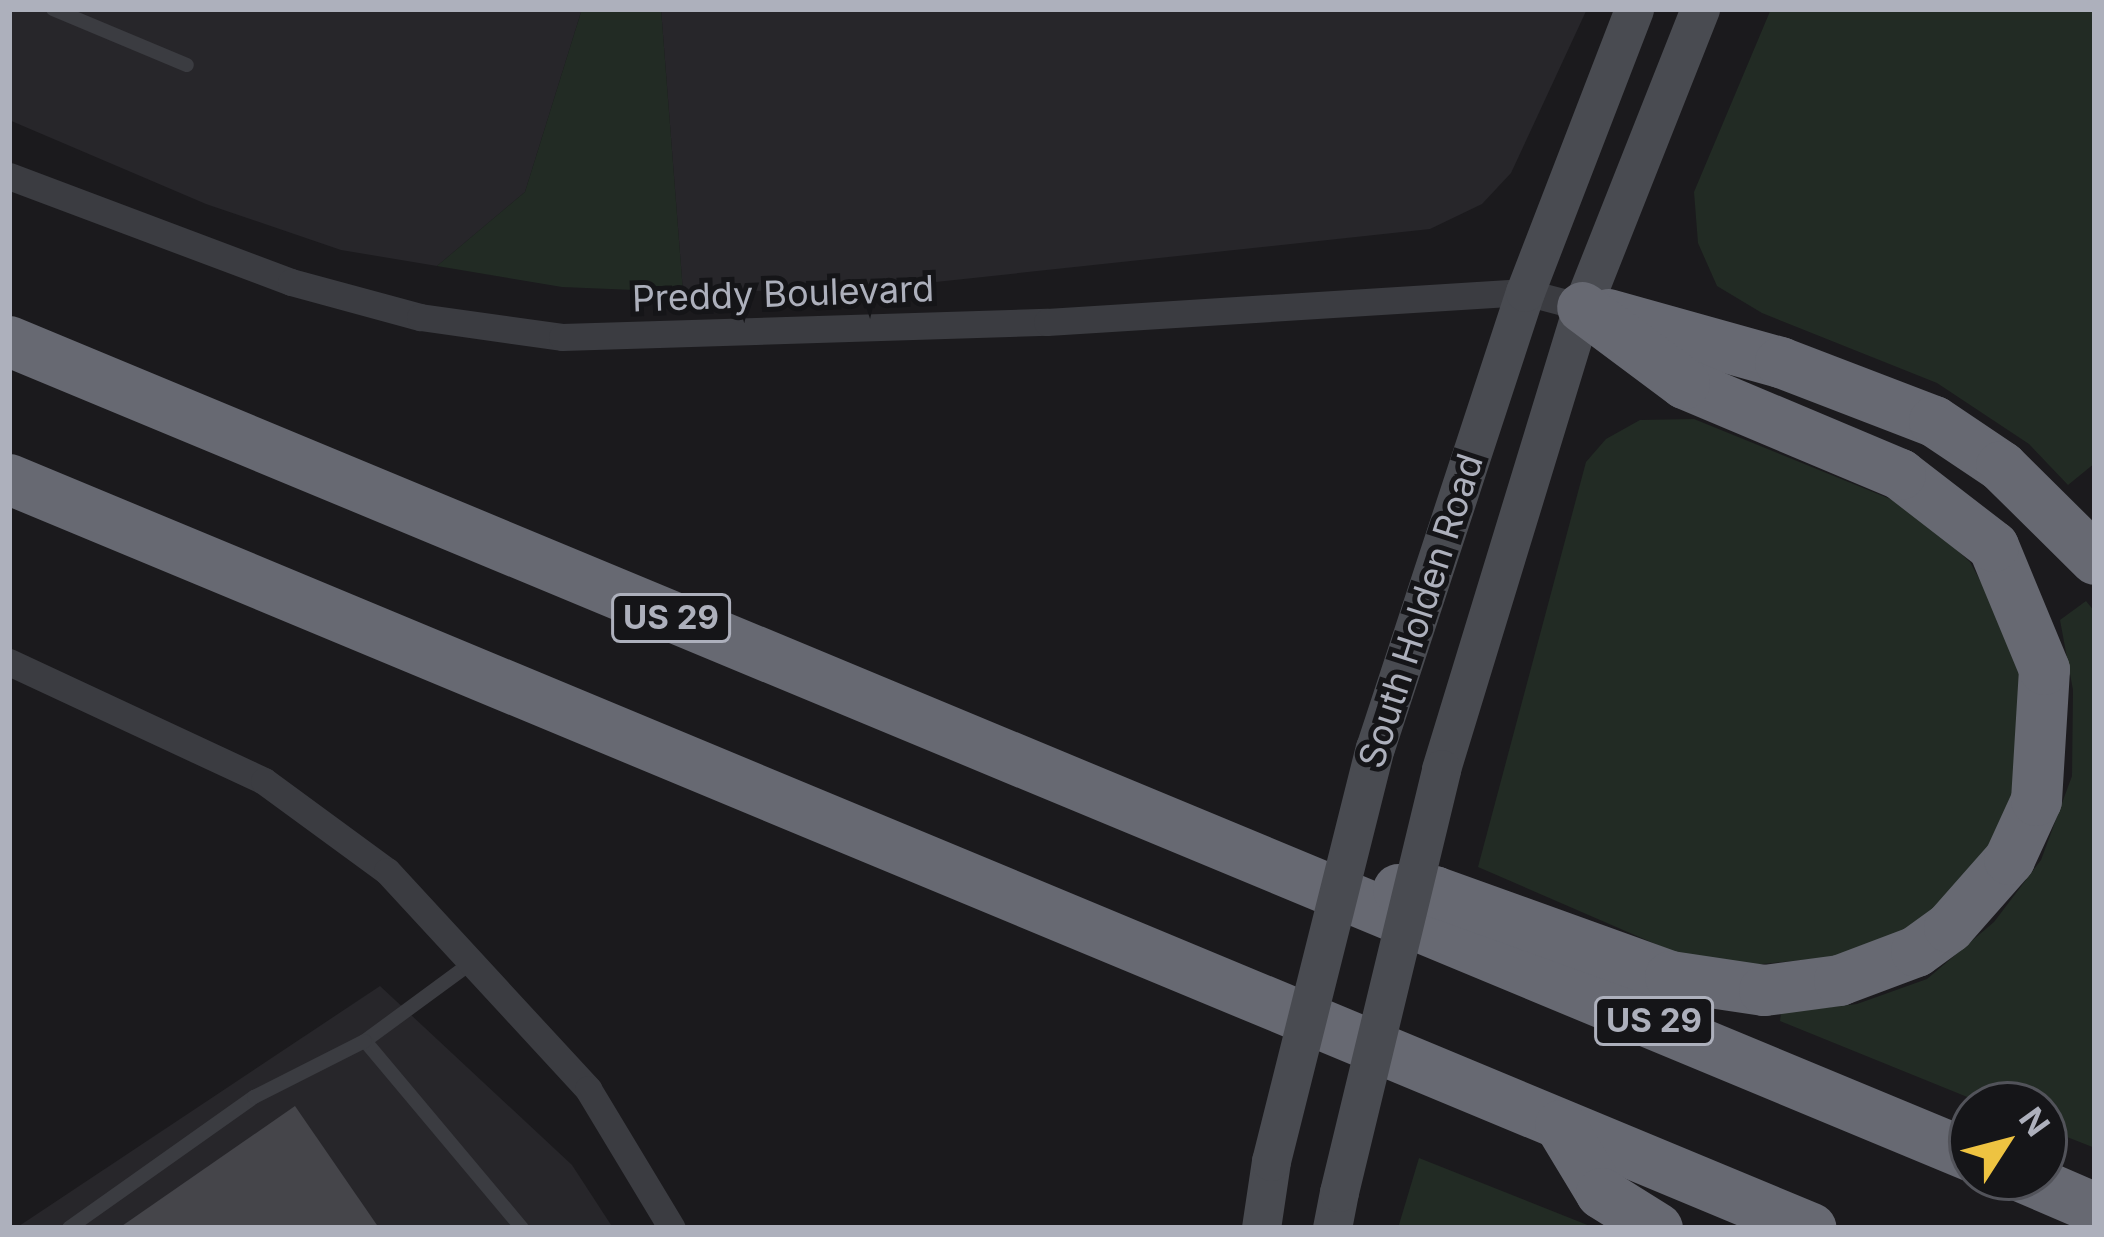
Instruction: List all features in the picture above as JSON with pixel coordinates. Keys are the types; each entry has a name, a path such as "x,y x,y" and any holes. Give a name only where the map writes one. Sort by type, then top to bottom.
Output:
{"highway":[{"path":"1582,307 1780,362 1934,421 2001,466 2095,560"},
{"path":"1336,886 1434,891 1670,976 1764,990 1840,980 1916,951 1949,927 2009,859 2036,800 2044,669 1993,546 1900,474 1684,383 1582,307"},
{"name":"US 29","path":"9,341 1336,886 1948,1146"},
{"path":"9,479 1811,1228"},
{"path":"1560,1125 1600,1193 1657,1228"}],"main road":[{"name":"South Holden Road","path":"1261,1228 1271,1161 1375,748 1525,292 1634,9"},
{"name":"South Holden Road","path":"1335,1210 1441,769 1582,307 1700,9"}],"street":[{"name":"Preddy Boulevard","path":"9,176 291,282 420,317 562,337 1047,322 1525,292 1582,307"},
{"path":"9,662 264,781 387,871 475,960 588,1089 672,1228"}],"lane":[{"path":"53,9 187,65"},
{"path":"69,1228 254,1097 365,1041 475,960"},
{"path":"365,1041 522,1228"}],"shaded area":[{"path":"9,9 582,9 525,192 437,266 341,250 206,204 9,120"},
{"path":"582,9 661,9 683,292 562,287 437,266 525,192"},
{"path":"661,9 1587,9 1511,173 1482,204 1430,229 870,289 683,292"},
{"path":"1771,9 2095,9 2095,463 2068,485 2029,444 1937,383 1762,313 1717,286 1698,243 1694,192"},
{"path":"1694,419 1910,507 1970,562 2023,659 2011,811 1976,872 1918,927 1851,955 1713,969 1478,867 1586,462 1606,439 1640,420"},
{"path":"2086,601 2095,612 2095,1148 2068,1137 2068,1081 1948,1081 1948,1089 1780,1021 1781,1013 1857,1004 1927,979 1994,922 2041,860 2072,776 2073,690 2060,620"},
{"path":"380,986 572,1165 613,1228 16,1228"},
{"path":"1419,1158 1595,1228 1398,1228"}],"building":[{"path":"295,1106 379,1228 119,1228"}]}
